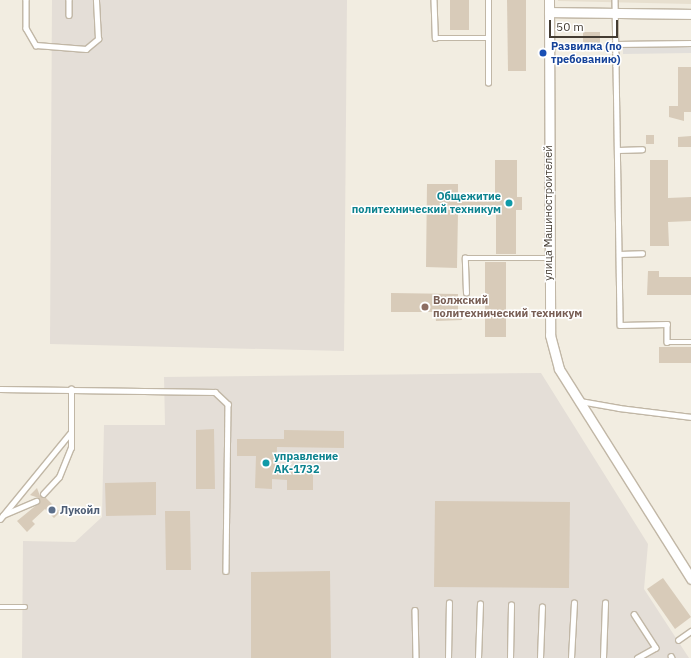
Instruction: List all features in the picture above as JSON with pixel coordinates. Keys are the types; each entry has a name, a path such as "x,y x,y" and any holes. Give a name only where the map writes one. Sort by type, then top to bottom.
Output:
{"street":[{"name":"улица Машиностроителей","path":"549,0 548,258 550,335 559,369 691,579"},
{"path":"549,12 691,14"}],"lane":[{"path":"26,0 26,28 36,45 86,48 98,39 96,0"},
{"path":"68,0 69,15"},
{"path":"434,0 435,38 488,38"},
{"path":"488,0 488,83"},
{"path":"615,0 620,325 667,324 668,342 691,342"},
{"path":"616,44 691,43"},
{"path":"618,150 642,149"},
{"path":"619,254 642,253"},
{"path":"466,293 465,258 548,258"},
{"path":"0,389 215,392 228,404 226,571"},
{"path":"43,494 58,477 71,448 71,389"},
{"path":"579,400 619,408 691,416"},
{"path":"1,517 71,432"},
{"path":"1,517 36,501"},
{"path":"448,658 449,603"},
{"path":"571,658 574,603"},
{"path":"603,658 605,603"},
{"path":"478,658 480,604"},
{"path":"510,658 511,605"},
{"path":"0,608 25,606"},
{"path":"540,658 542,607"},
{"path":"415,610 416,658"},
{"path":"634,614 656,648 638,658"},
{"path":"678,640 691,631"}],"shaded area":[{"path":"52,0 347,0 344,351 50,344"},
{"path":"691,0 691,4 558,1"},
{"path":"623,46 691,46 691,53 623,54"},
{"path":"541,373 648,544 644,589 689,658 22,658 23,541 75,542 102,517 104,425 165,425 164,377"}],"building":[{"path":"450,0 469,0 469,30 450,30"},
{"path":"507,0 526,0 526,71 508,71"},
{"path":"583,32 600,32 600,43 583,43"},
{"path":"678,67 691,67 691,112 684,112 684,121 669,117 669,106 678,106"},
{"path":"646,135 654,135 654,144 646,144"},
{"path":"691,136 691,147 678,147 678,137"},
{"path":"495,160 517,160 517,197 522,197 522,210 516,210 516,254 496,254 496,212 458,213 457,268 426,267 427,184 458,184 458,198 495,197"},
{"path":"650,160 668,160 668,198 691,197 691,221 668,222 669,246 650,246"},
{"path":"485,262 506,262 506,337 485,337"},
{"path":"648,271 659,271 659,277 691,277 691,295 647,295"},
{"name":"Волжский политехнический техникум","path":"391,293 458,294 458,312 461,312 462,320 436,321 435,312 391,312"},
{"path":"659,347 691,347 691,363 659,363"},
{"path":"214,429 215,489 196,489 196,430"},
{"path":"284,430 344,431 344,448 277,447 276,467 313,467 313,490 287,490 287,480 272,479 272,489 255,488 256,456 237,456 237,439 284,439"},
{"path":"156,482 156,515 106,516 105,483"},
{"name":"Лукойл","path":"37,488 40,496 45,497 60,512 54,518 45,509 32,521 35,524 27,532 17,521 39,503 39,498 30,495"},
{"path":"435,501 570,502 569,588 434,587"},
{"path":"165,511 190,511 191,570 166,570"},
{"path":"330,571 331,658 251,658 251,572"},
{"path":"663,578 691,617 675,629 647,589"}],"place":[{"name":"Развилка (по требованию)","path":"543,53"},
{"name":"Общежитие политехнический техникум","path":"509,203"},
{"name":"Волжский политехнический техникум","path":"425,307"},
{"name":"управление AK-1732","path":"266,463"},
{"name":"Лукойл","path":"52,510"}]}
